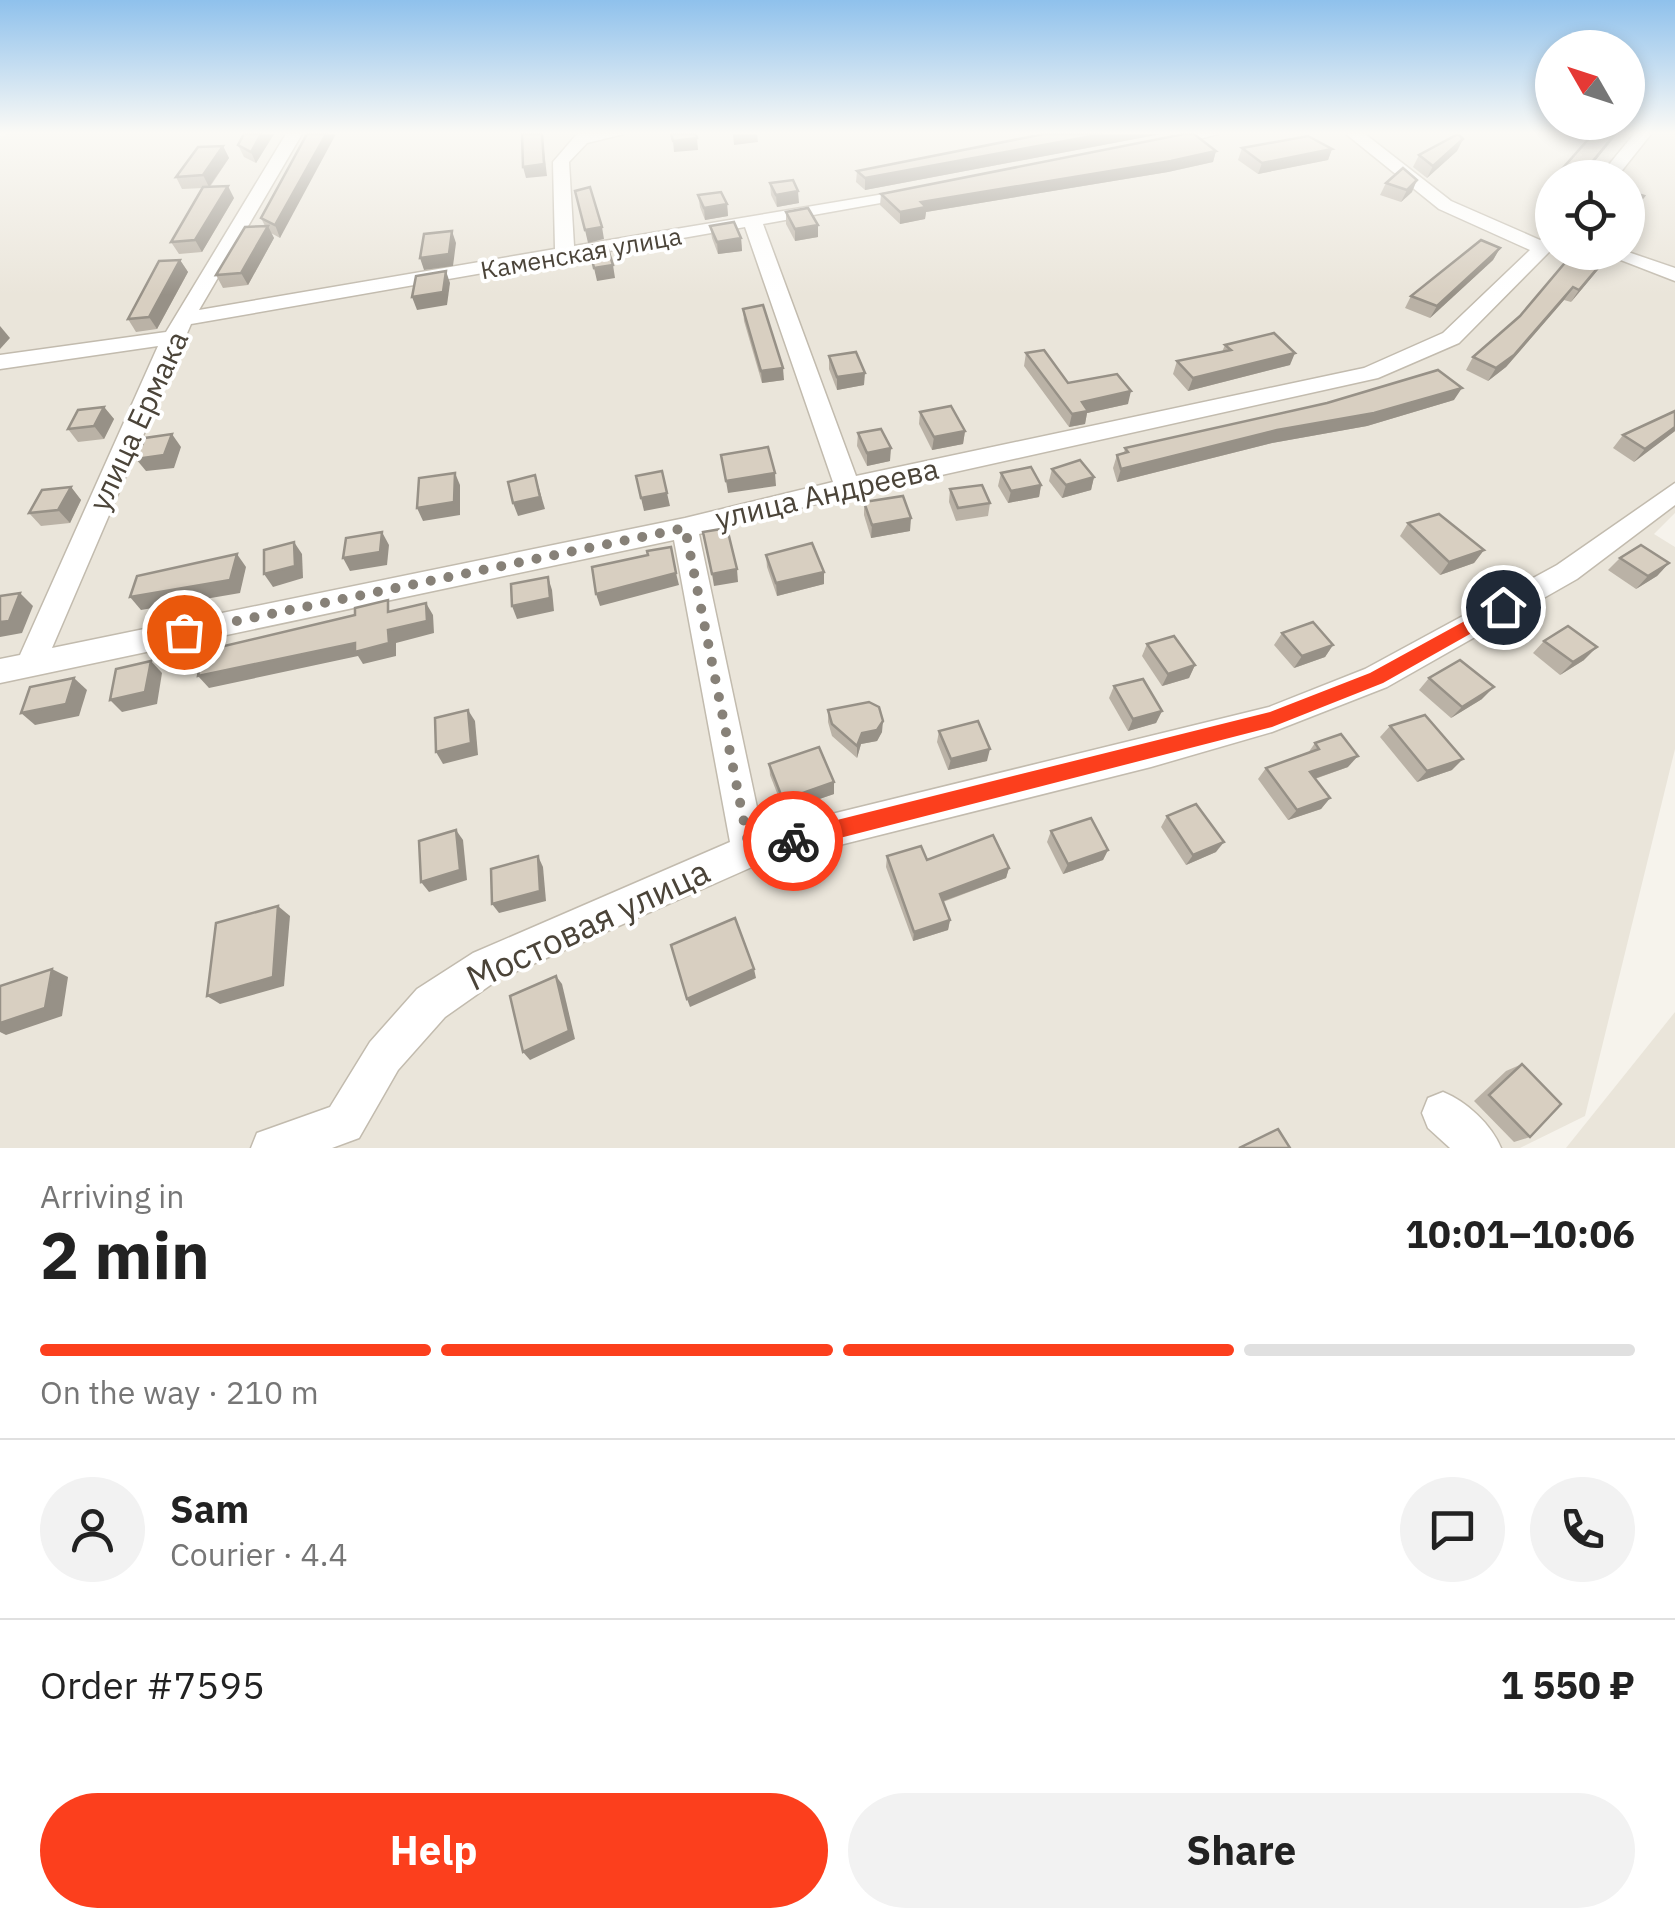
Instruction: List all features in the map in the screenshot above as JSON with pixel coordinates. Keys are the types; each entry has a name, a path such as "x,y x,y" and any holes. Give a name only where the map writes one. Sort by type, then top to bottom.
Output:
{"street":[{"name":"улица Ермака","path":"30,665 180,328 263,188"},
{"path":"562,188 565,256"},
{"name":"Каменская улица","path":"0,362 939,188"},
{"path":"1423,188 1445,205 1535,239"},
{"path":"753,222 846,487"},
{"name":"улица Андреева","path":"0,671 685,528 846,487 1370,373 1451,338 1535,255"},
{"path":"1645,265 1675,275"},
{"name":"Мостовая улица","path":"272,1148 343,1136 384,1056 444,994 486,966 750,852 1150,753 1290,712 1376,678 1567,572 1675,492"},
{"path":"685,528 750,852"},
{"path":"1443,1113 1480,1148"}],"shaded area":[{"path":"0,188 1535,188 1535,270 1645,270 1645,188 1675,188 1675,513 1654,534 1675,547 1675,749 1585,1116 1520,1148 0,1148"},
{"path":"1675,1012 1675,1148 1566,1148"}],"building":[{"path":"203,188 227,188 195,240 171,242"},
{"path":"278,188 296,188 275,225 261,218"},
{"path":"590,188 602,227 585,230 575,191"},
{"path":"772,188 796,188 798,191 776,195"},
{"path":"913,188 1009,188 921,202 926,207 900,212 881,194"},
{"path":"721,192 727,204 704,208 698,195"},
{"path":"808,208 818,225 795,229 786,212"},
{"path":"734,222 741,238 717,242 710,226"},
{"path":"268,226 241,273 216,275 245,227"},
{"path":"452,231 449,254 420,258 424,234"},
{"path":"1481,240 1500,248 1437,306 1411,296"},
{"path":"606,243 613,265 594,268 589,246"},
{"path":"180,260 149,317 128,319 159,261"},
{"path":"1559,270 1596,270 1579,290 1573,287 1514,355 1496,368 1473,357 1520,316"},
{"path":"446,271 443,292 412,297 416,276"},
{"path":"763,305 783,368 761,371 743,309"},
{"path":"1274,333 1295,353 1193,378 1177,361 1231,350 1225,345"},
{"path":"1044,350 1068,383 1117,374 1131,391 1082,402 1088,411 1072,414 1026,353"},
{"path":"856,352 865,373 837,377 829,356"},
{"path":"1438,370 1462,388 1374,413 1277,430 1121,469 1117,455 1128,452 1125,448 1327,403"},
{"path":"951,406 965,431 934,437 920,412"},
{"path":"104,407 94,426 68,429 78,410"},
{"path":"1675,411 1675,427 1645,449 1623,435"},
{"path":"881,429 891,448 867,453 858,433"},
{"path":"172,434 164,455 136,459 145,438"},
{"path":"768,447 775,473 726,481 721,455"},
{"path":"1080,460 1094,477 1066,485 1052,469"},
{"path":"1031,467 1041,485 1011,491 1001,473"},
{"path":"662,471 667,493 641,498 636,476"},
{"path":"455,473 454,502 417,508 419,478"},
{"path":"535,475 540,497 513,503 508,482"},
{"path":"982,485 990,503 958,508 950,489"},
{"path":"71,487 58,510 29,513 42,490"},
{"path":"903,496 911,518 872,525 864,502"},
{"path":"1439,514 1484,550 1449,562 1408,523"},
{"path":"727,528 737,569 712,574 703,532"},
{"path":"382,532 380,552 343,558 346,538"},
{"path":"294,542 295,566 264,574 264,550"},
{"path":"812,543 824,572 776,583 766,555"},
{"path":"1641,545 1669,563 1648,576 1620,558"},
{"path":"671,547 676,573 596,594 592,567"},
{"path":"237,554 230,580 130,597 137,576"},
{"path":"548,577 550,598 512,606 511,584"},
{"path":"20,593 9,621 0,622 0,596"},
{"path":"388,600 388,612 426,603 427,621 388,630 389,643 355,652 355,643 198,676 203,651 355,615 355,608"},
{"path":"1313,622 1333,645 1302,656 1282,633"},
{"path":"1568,626 1597,647 1573,662 1544,641"},
{"path":"1174,636 1195,665 1168,674 1147,644"},
{"path":"1460,660 1494,687 1462,707 1429,678"},
{"path":"151,661 145,692 110,700 116,669"},
{"path":"74,678 66,704 21,713 30,687"},
{"path":"1143,679 1162,711 1133,719 1114,686"},
{"path":"869,702 879,707 883,721 877,730 862,733 857,746 832,724 828,710"},
{"path":"468,710 471,743 436,752 435,718"},
{"path":"1425,715 1463,759 1427,771 1390,726"},
{"path":"978,721 990,749 951,759 939,731"},
{"path":"1341,734 1358,756 1310,772 1330,798 1297,810 1266,768 1319,749 1315,743"},
{"path":"819,747 834,782 783,800 769,764"},
{"path":"1196,804 1224,842 1193,855 1167,816"},
{"path":"1091,818 1108,850 1068,864 1051,831"},
{"path":"456,830 460,870 421,882 419,841"},
{"path":"993,835 1009,868 940,894 950,920 914,932 887,856 921,846 927,860"},
{"path":"538,856 540,891 492,904 491,869"},
{"path":"278,906 273,977 207,996 216,923"},
{"path":"735,918 754,969 687,999 671,945"},
{"path":"52,969 45,1008 0,1023 0,986"},
{"path":"556,976 569,1031 523,1052 510,996"},
{"path":"1522,1064 1561,1104 1530,1137 1489,1095"},
{"path":"1278,1129 1290,1148 1239,1148"}],"way so far":[{"path":"184,632 685,528 750,852 793,841"}],"route":[{"path":"793,841 1272,719 1376,678 1503,607"}]}
